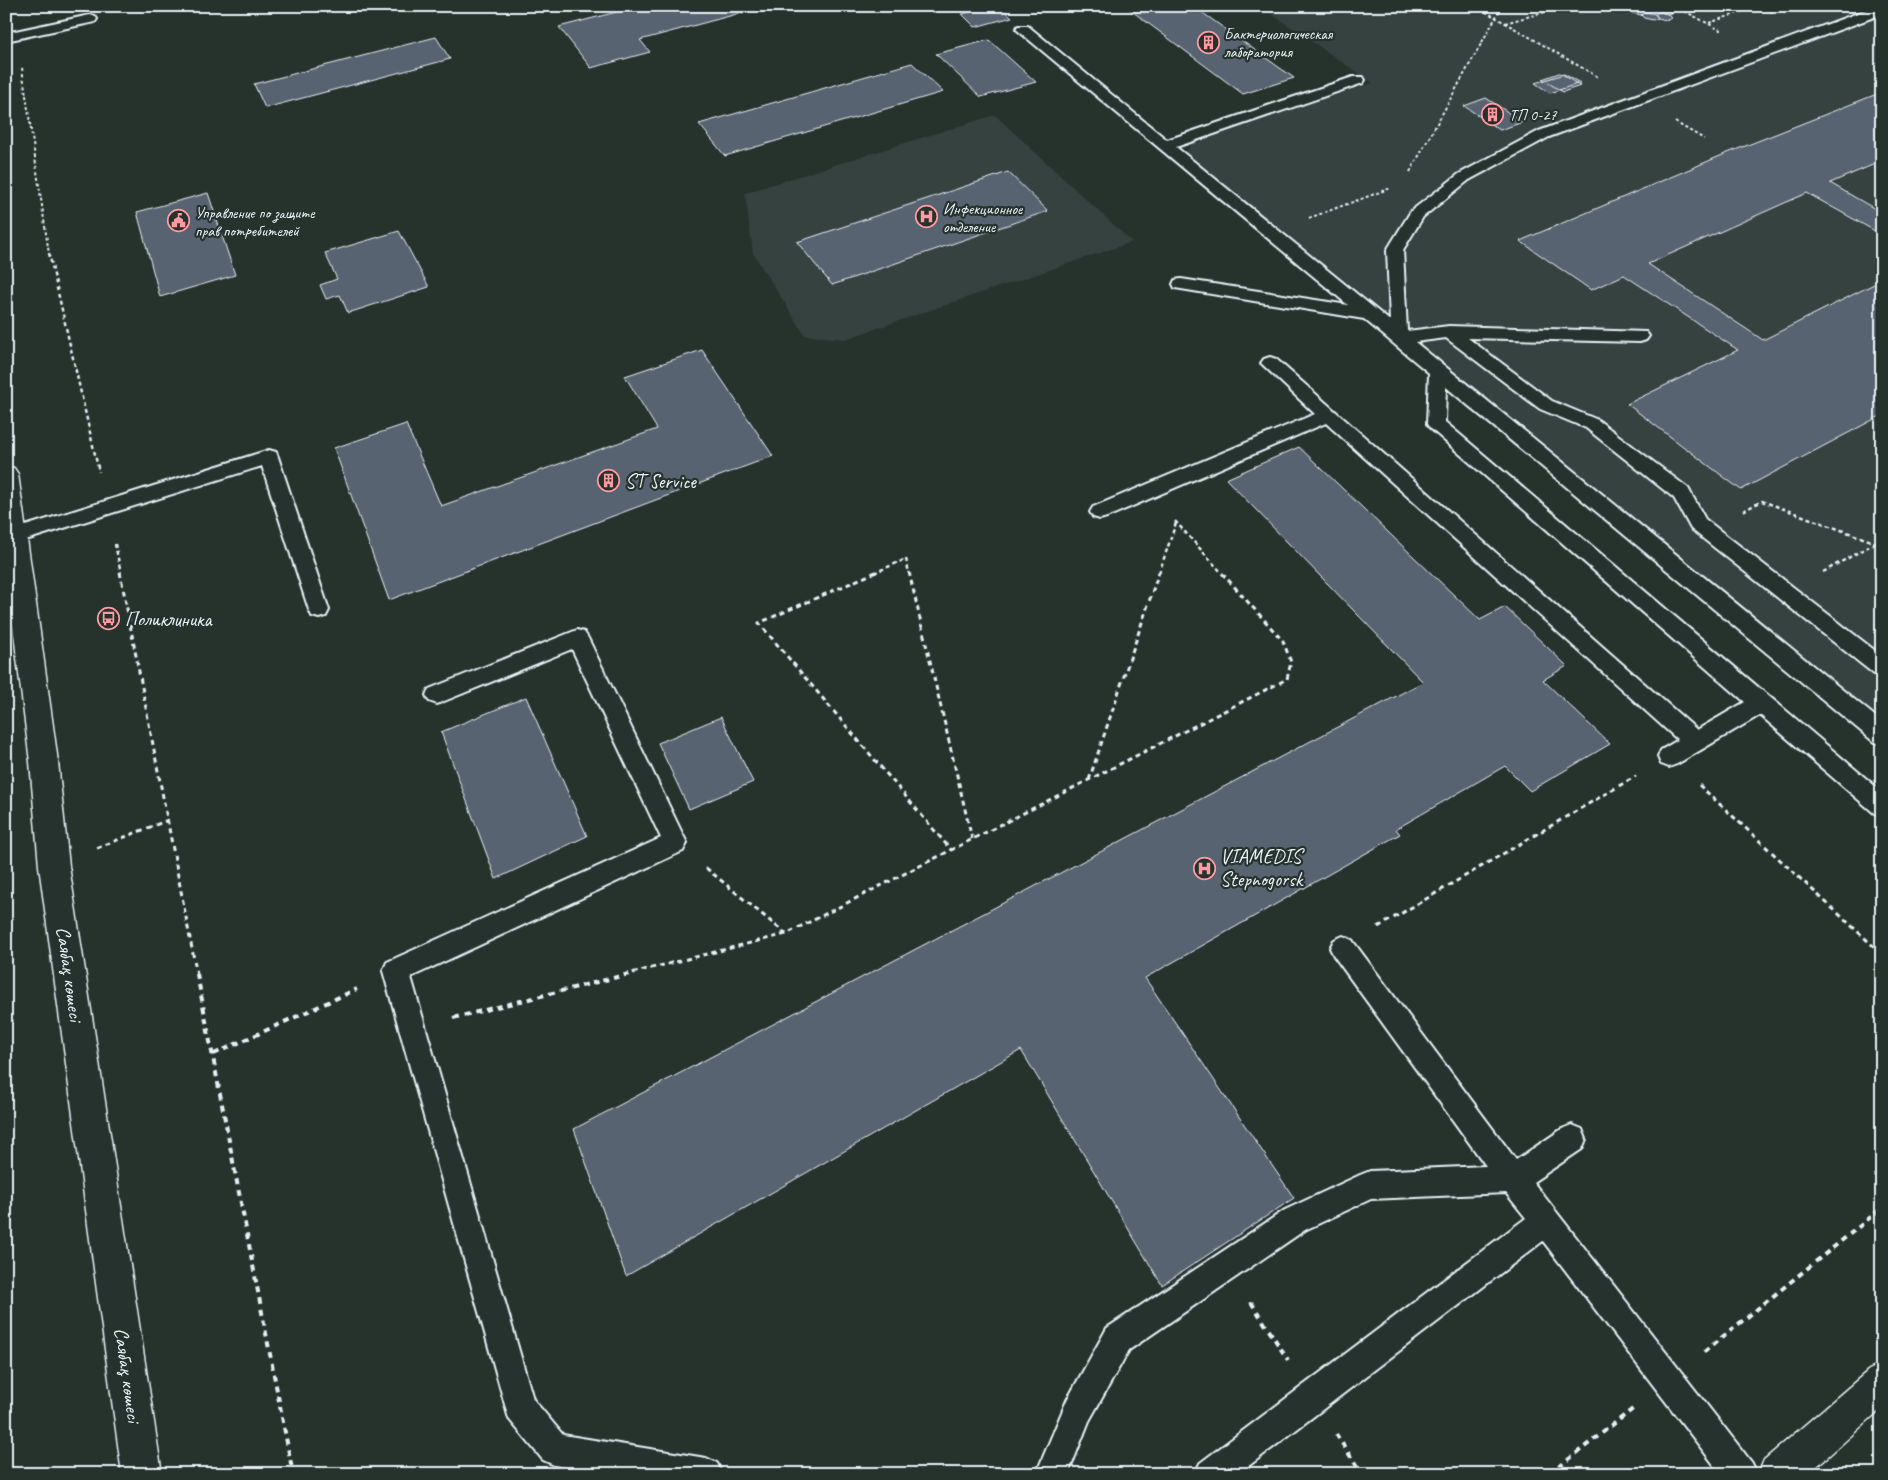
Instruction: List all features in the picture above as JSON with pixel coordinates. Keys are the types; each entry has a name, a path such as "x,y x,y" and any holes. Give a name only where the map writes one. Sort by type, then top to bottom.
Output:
{"street":[{"name":"Саябақ көшесі","path":"6,474 44,762 54,866 142,1474"},
{"path":"1778,1474 1882,1383"}],"lane":[{"path":"1399,338 1396,250 1417,214 1464,177 1544,134 1882,9"},
{"path":"12,36 90,19"},
{"path":"1023,29 1882,735"},
{"path":"1164,146 1358,80"},
{"path":"1181,284 1371,315"},
{"path":"1399,338 1449,332 1640,336"},
{"path":"1449,332 1546,405 1592,424 1682,493 1698,524 1882,668"},
{"path":"1270,363 1695,742"},
{"path":"1438,372 1436,424 1882,806"},
{"path":"1100,512 1329,415"},
{"path":"13,537 269,457 319,610"},
{"path":"437,695 577,638 675,843 396,971 520,1408 554,1449 648,1466 706,1474"},
{"path":"1669,757 1762,703"},
{"path":"1343,948 1513,1179 1742,1474"},
{"path":"1052,1474 1078,1411 1118,1339 1295,1220 1370,1185 1513,1179 1572,1138"},
{"path":"1211,1474 1546,1221"}],"path":[{"path":"1476,6 1603,80"},
{"path":"1408,175 1502,6"},
{"path":"1504,23 1567,6"},
{"path":"1674,6 1724,32"},
{"path":"1708,24 1758,6"},
{"path":"12,36 49,255 108,508 293,1474"},
{"path":"1670,120 1704,139"},
{"path":"413,1028 786,934 1287,679 1290,662 1284,641 1149,492"},
{"path":"1089,780 1176,522"},
{"path":"1818,575 1882,540"},
{"path":"951,850 759,623 906,559 972,839"},
{"path":"1343,948 1669,757 1882,954"},
{"path":"675,843 786,934"},
{"path":"214,1054 396,971"},
{"path":"1550,1474 1882,1208"}],"shaded area":[{"path":"1260,6 1882,6 1882,726 1190,161 1186,153 1192,142 1373,83"},
{"name":"Инфекционное отделение","path":"995,115 1132,242 845,339 805,335 753,253 745,193"}],"building":[{"path":"639,6 767,6 640,40 650,52 591,68 559,27"},
{"path":"1000,6 1012,17 975,27 962,14"},
{"name":"Бактериологическая лаборатория","path":"1125,6 1193,6 1294,78 1243,94"},
{"path":"1660,6 1670,8 1673,12 1668,14 1660,12 1656,8"},
{"path":"1634,7 1643,8 1646,12 1641,15 1632,13 1629,9"},
{"path":"1646,12 1655,14 1658,18 1653,20 1644,18 1641,15"},
{"path":"1660,12 1668,14 1672,18 1666,20 1658,18 1655,14"},
{"path":"436,37 450,59 265,108 254,84"},
{"path":"989,40 1036,82 981,97 936,54"},
{"path":"912,63 943,92 725,156 699,124"},
{"path":"1559,73 1580,86 1563,92 1542,79"},
{"path":"1564,74 1580,83 1550,93 1535,83"},
{"path":"1882,92 1882,161 1830,183 1882,213 1882,235 1807,193 1648,264 1763,340 1882,280 1882,415 1741,490 1627,404 1738,350 1624,275 1591,290 1520,241 1725,154"},
{"name":"ТП 0-27","path":"1486,98 1523,122 1500,130 1464,106"},
{"path":"1008,172 1048,211 832,285 797,242"},
{"path":"208,193 235,275 160,297 137,212"},
{"path":"399,231 429,287 348,313 340,295 326,299 320,285 337,279 325,253"},
{"name":"ST Service","path":"702,350 773,456 389,600 334,448 406,424 441,506 657,429 625,376"},
{"name":"VIAMEDIS Stepnogorsk","path":"1299,447 1480,620 1505,607 1567,666 1543,680 1610,744 1530,791 1505,766 1396,829 1400,834 1145,978 1294,1198 1162,1285 1021,1050 626,1276 574,1129 1423,682 1226,479"},
{"path":"526,697 587,836 496,879 441,732"},
{"path":"721,717 753,782 689,809 658,743"}],"place":[{"name":"Бактериологическая лаборатория","path":"1208,42"},
{"name":"ТП 0-27","path":"1493,114"},
{"name":"Инфекционное отделение","path":"927,217"},
{"name":"Управление по защите прав потребителей","path":"179,221"},
{"name":"ST Service","path":"609,481"},
{"name":"Поликлиника","path":"109,619"},
{"name":"VIAMEDIS Stepnogorsk","path":"1204,868"}]}
